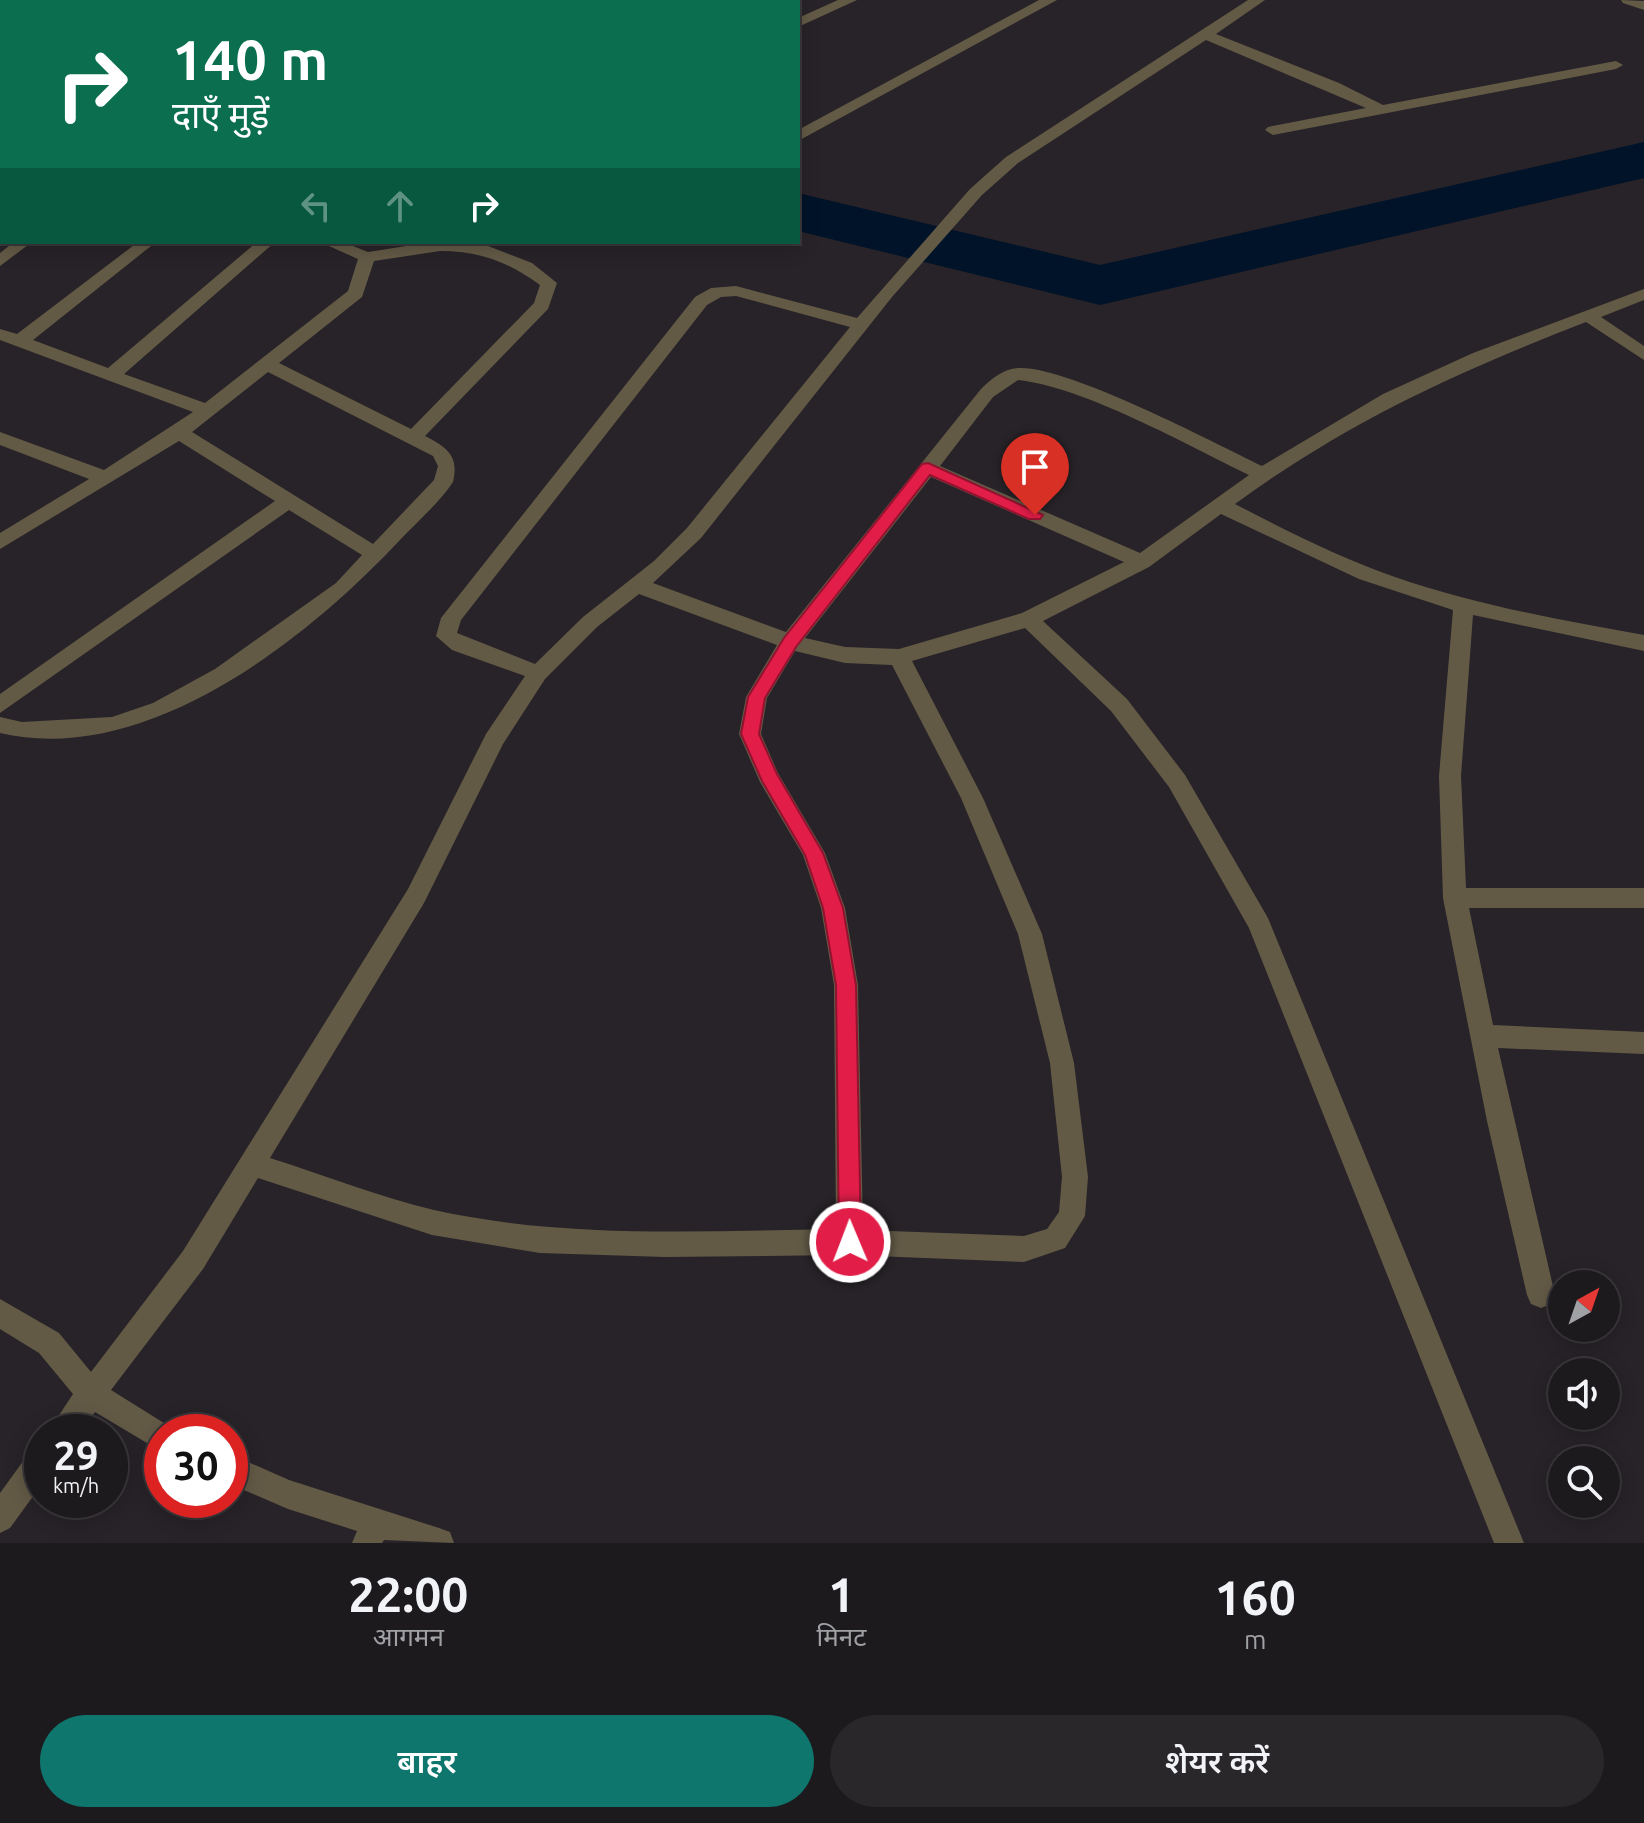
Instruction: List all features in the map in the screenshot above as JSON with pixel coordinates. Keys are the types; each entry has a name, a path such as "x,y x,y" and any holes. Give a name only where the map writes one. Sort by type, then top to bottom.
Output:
{"street":[{"path":"800,22 850,0"},
{"path":"800,135 1050,0"},
{"path":"75,1414 193,1260 416,896 494,740 538,673 590,622 637,585 694,533 886,293 976,192 1012,160 1258,0"},
{"path":"1628,0 1644,6"},
{"path":"1206,35 1334,86 1382,110"},
{"path":"1273,130 1616,65"},
{"path":"0,261 21,244"},
{"path":"20,341 145,244"},
{"path":"111,375 265,244"},
{"path":"333,244 367,257 445,244 474,244 531,269 549,283 542,305 413,438"},
{"path":"0,542 179,433 356,293 367,257"},
{"path":"538,673 459,645 446,636 451,618 701,301 717,292 736,291 861,324"},
{"path":"637,585 790,642 845,655 899,657 1029,619 1142,562 1263,474 1389,398 1479,357 1644,294"},
{"path":"1588,316 1644,354"},
{"path":"0,334 207,411"},
{"path":"0,725 22,730 112,725 161,709 222,675 343,588 443,482 447,466 441,452 266,364"},
{"path":"850,1242 846,985 833,908 814,853 768,776 750,734 757,697 790,642 987,393 1002,380 1019,373 1040,377 1139,416 1263,474"},
{"path":"179,433 373,553"},
{"path":"0,438 105,478"},
{"path":"928,468 1142,562"},
{"path":"0,705 289,501"},
{"path":"1220,505 1300,545 1387,582 1464,605 1644,643"},
{"path":"1464,605 1450,776 1455,898 1541,1295"},
{"path":"1029,619 1119,705 1177,781 1260,925 1509,1543"},
{"path":"252,1164 432,1222 540,1240 665,1244 850,1242 1024,1249 1056,1239 1072,1216 1075,1177 1062,1063 1030,934 972,798 899,657"},
{"path":"1455,898 1644,898"},
{"path":"1483,1036 1644,1043"},
{"path":"0,1313 49,1343 90,1393 144,1427"},
{"path":"248,1477 372,1533 439,1543"},
{"path":"0,1518 24,1484"}],"waterway":[{"path":"800,212 1100,285 1644,160"}],"route":[{"path":"850,1242 846,985 833,908 814,853 768,776 750,734 757,697 790,642 928,468 1035,515"}]}
